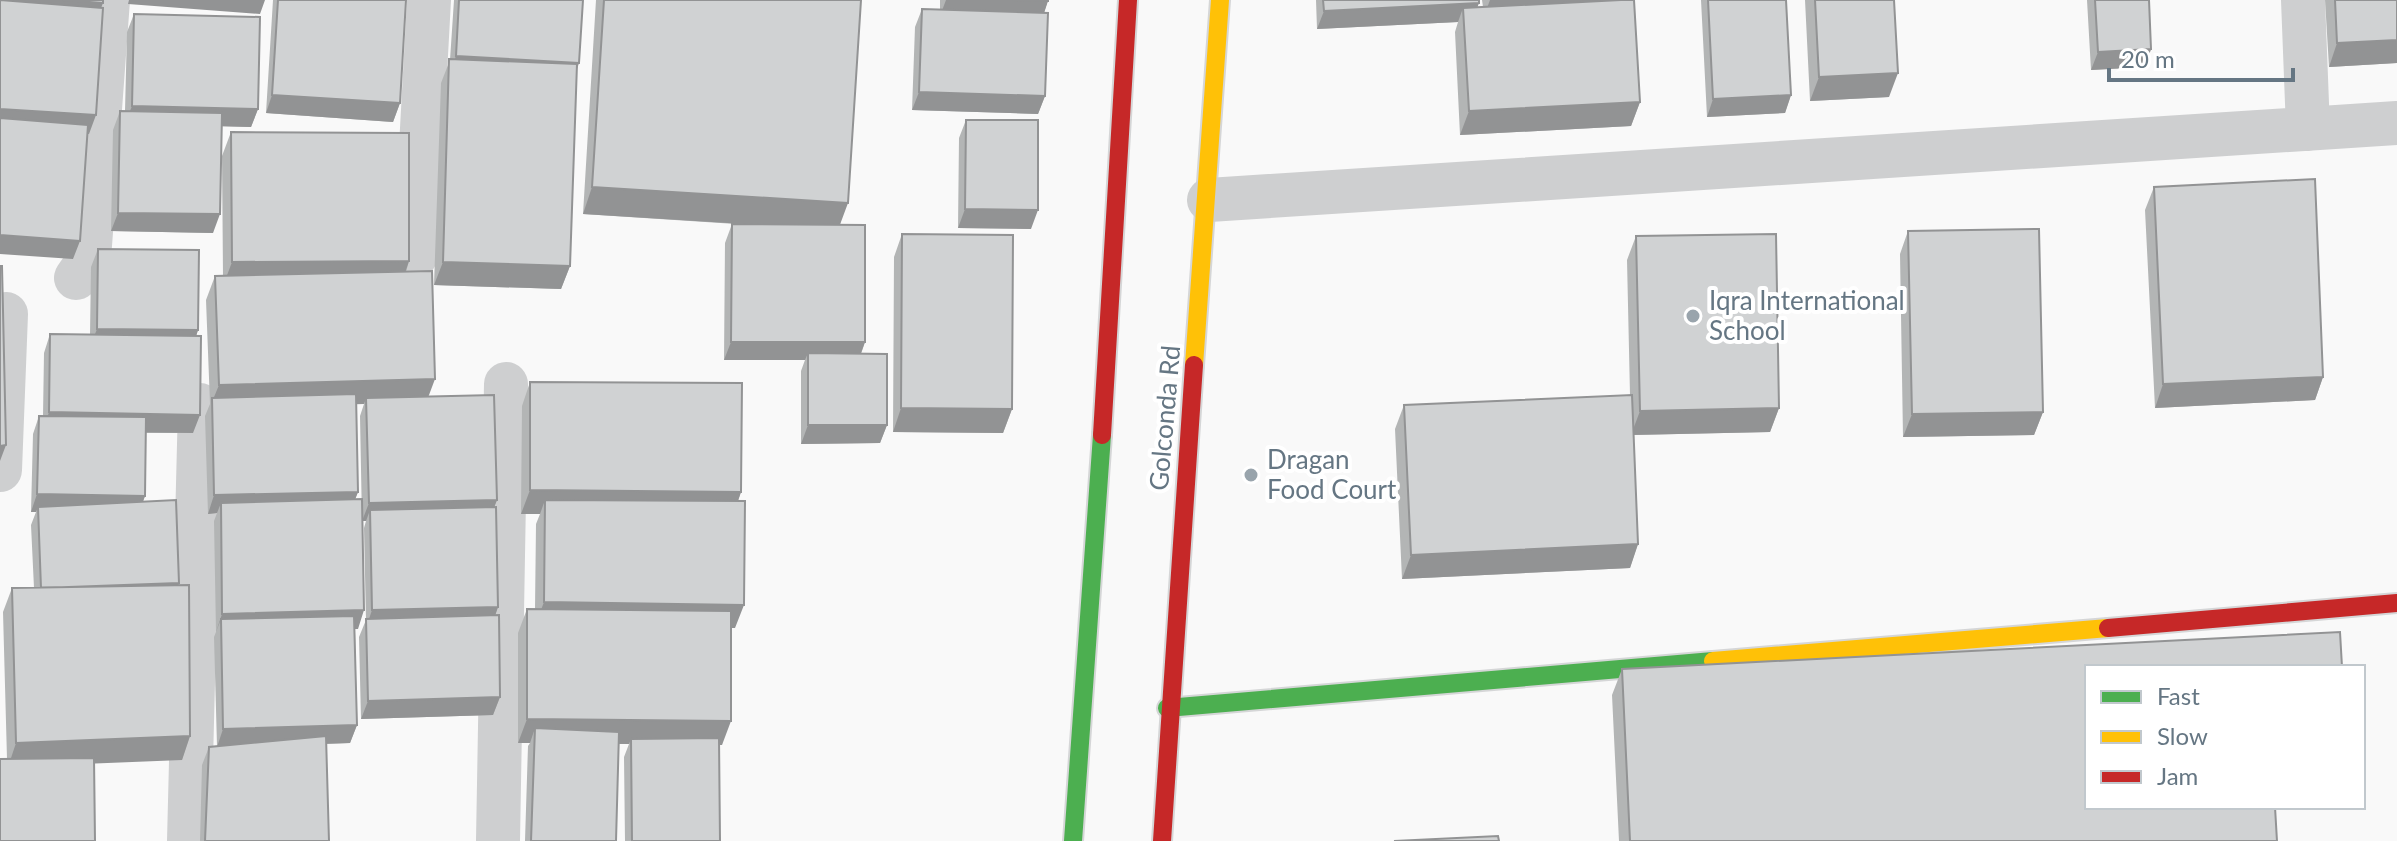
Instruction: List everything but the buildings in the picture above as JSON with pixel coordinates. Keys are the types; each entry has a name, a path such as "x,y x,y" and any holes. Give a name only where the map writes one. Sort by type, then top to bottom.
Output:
{"main road":[{"path":"1073,841 1118,203 1128,0"},
{"name":"Golconda Rd","path":"1162,841 1167,708 1209,200 1220,0"},
{"path":"1167,708 2397,603"}],"street":[{"path":"76,278 89,259 108,0"},
{"path":"415,257 429,0"},
{"path":"2303,0 2308,129"},
{"path":"1209,200 2397,123"},
{"path":"0,470 6,314"},
{"path":"498,841 506,384"},
{"path":"189,841 200,405"}],"traffic: fast":[{"path":"1073,841 1102,435"},
{"path":"1167,708 1713,661"}],"traffic: slow":[{"path":"1194,365 1220,0"},
{"path":"1713,661 2108,628"}],"traffic: jam":[{"path":"1102,435 1128,0"},
{"path":"1162,841 1194,365"},
{"path":"2108,628 2397,603"}],"place":[{"name":"Iqra International School","path":"1693,316"},
{"name":"Dragan Food Court","path":"1251,475"}]}
